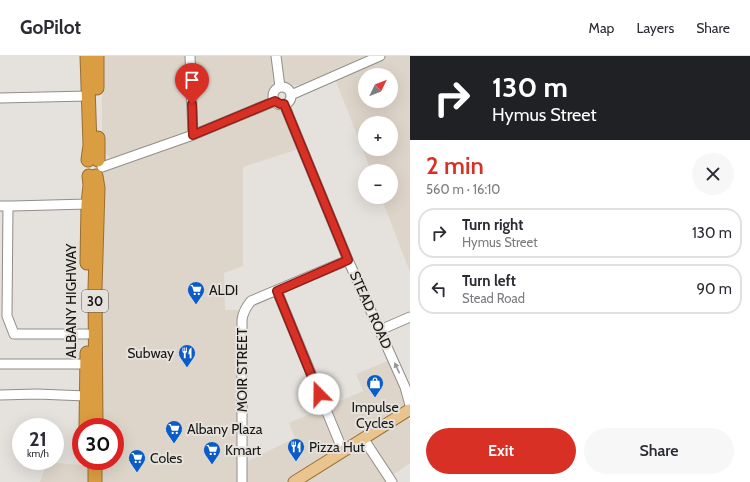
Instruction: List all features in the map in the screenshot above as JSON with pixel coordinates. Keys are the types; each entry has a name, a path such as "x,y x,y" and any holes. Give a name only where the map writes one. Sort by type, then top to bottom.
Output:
{"highway":[{"name":"ALBANY HIGHWAY","path":"87,56 92,96"},
{"name":"ALBANY HIGHWAY","path":"95,418 87,364 87,334 98,188 90,145 92,96 97,56"},
{"name":"ALBANY HIGHWAY","path":"87,418 91,396 91,289 88,204 94,168"},
{"path":"86,470 86,482"},
{"path":"95,470 95,482"}],"main road":[{"path":"294,482 317,471 365,441 410,410"},
{"path":"306,482 317,471 343,451 365,441"}],"street":[{"path":"190,56 193,135"},
{"path":"276,56 280,87"},
{"path":"291,95 367,59 380,56"},
{"path":"280,87 288,89 291,95 289,101 284,104 280,104 275,101 273,97 273,94 280,87"},
{"path":"0,98 92,96"},
{"path":"94,168 193,135 275,101"},
{"name":"STEAD ROAD","path":"284,104 348,260 405,387 410,410"},
{"path":"87,334 14,334 3,303 4,206 88,204"},
{"path":"343,451 277,291 348,260"},
{"name":"MOIR STREET","path":"242,482 243,313 251,301 277,291"},
{"path":"380,330 410,317"},
{"path":"0,364 87,364"},
{"path":"0,395 36,394 91,396"},
{"path":"365,441 392,482"}],"shaded area":[{"path":"102,56 273,56 275,72 274,85 272,93 266,100 256,105 113,159 106,154 102,145"},
{"path":"278,56 374,56 307,84 292,86 282,81"},
{"path":"383,56 410,56 410,272 384,204 398,204 398,164 368,164 365,156 398,156 398,116 358,116 358,138 334,76"},
{"path":"270,108 278,108 285,114 301,148 243,167 243,266 224,273 225,310 239,310 248,461 295,438 289,423 363,391 356,374 390,360 402,388 406,415 410,421 410,463 387,479 388,482 40,482 44,470 64,470 64,464 72,464 72,470 124,470 124,418 90,418 102,173"}],"place":[{"name":"ALDI","path":"196,305"},
{"name":"Subway","path":"187,368"},
{"name":"Impulse Cycles","path":"375,398"},
{"name":"Albany Plaza","path":"174,444"},
{"name":"Pizza Hut","path":"296,462"},
{"name":"Kmart","path":"212,465"},
{"name":"Coles","path":"137,473"}],"route":[{"path":"192,104 193,135 275,101 280,104 284,104 348,260 277,291 319,394"}]}
